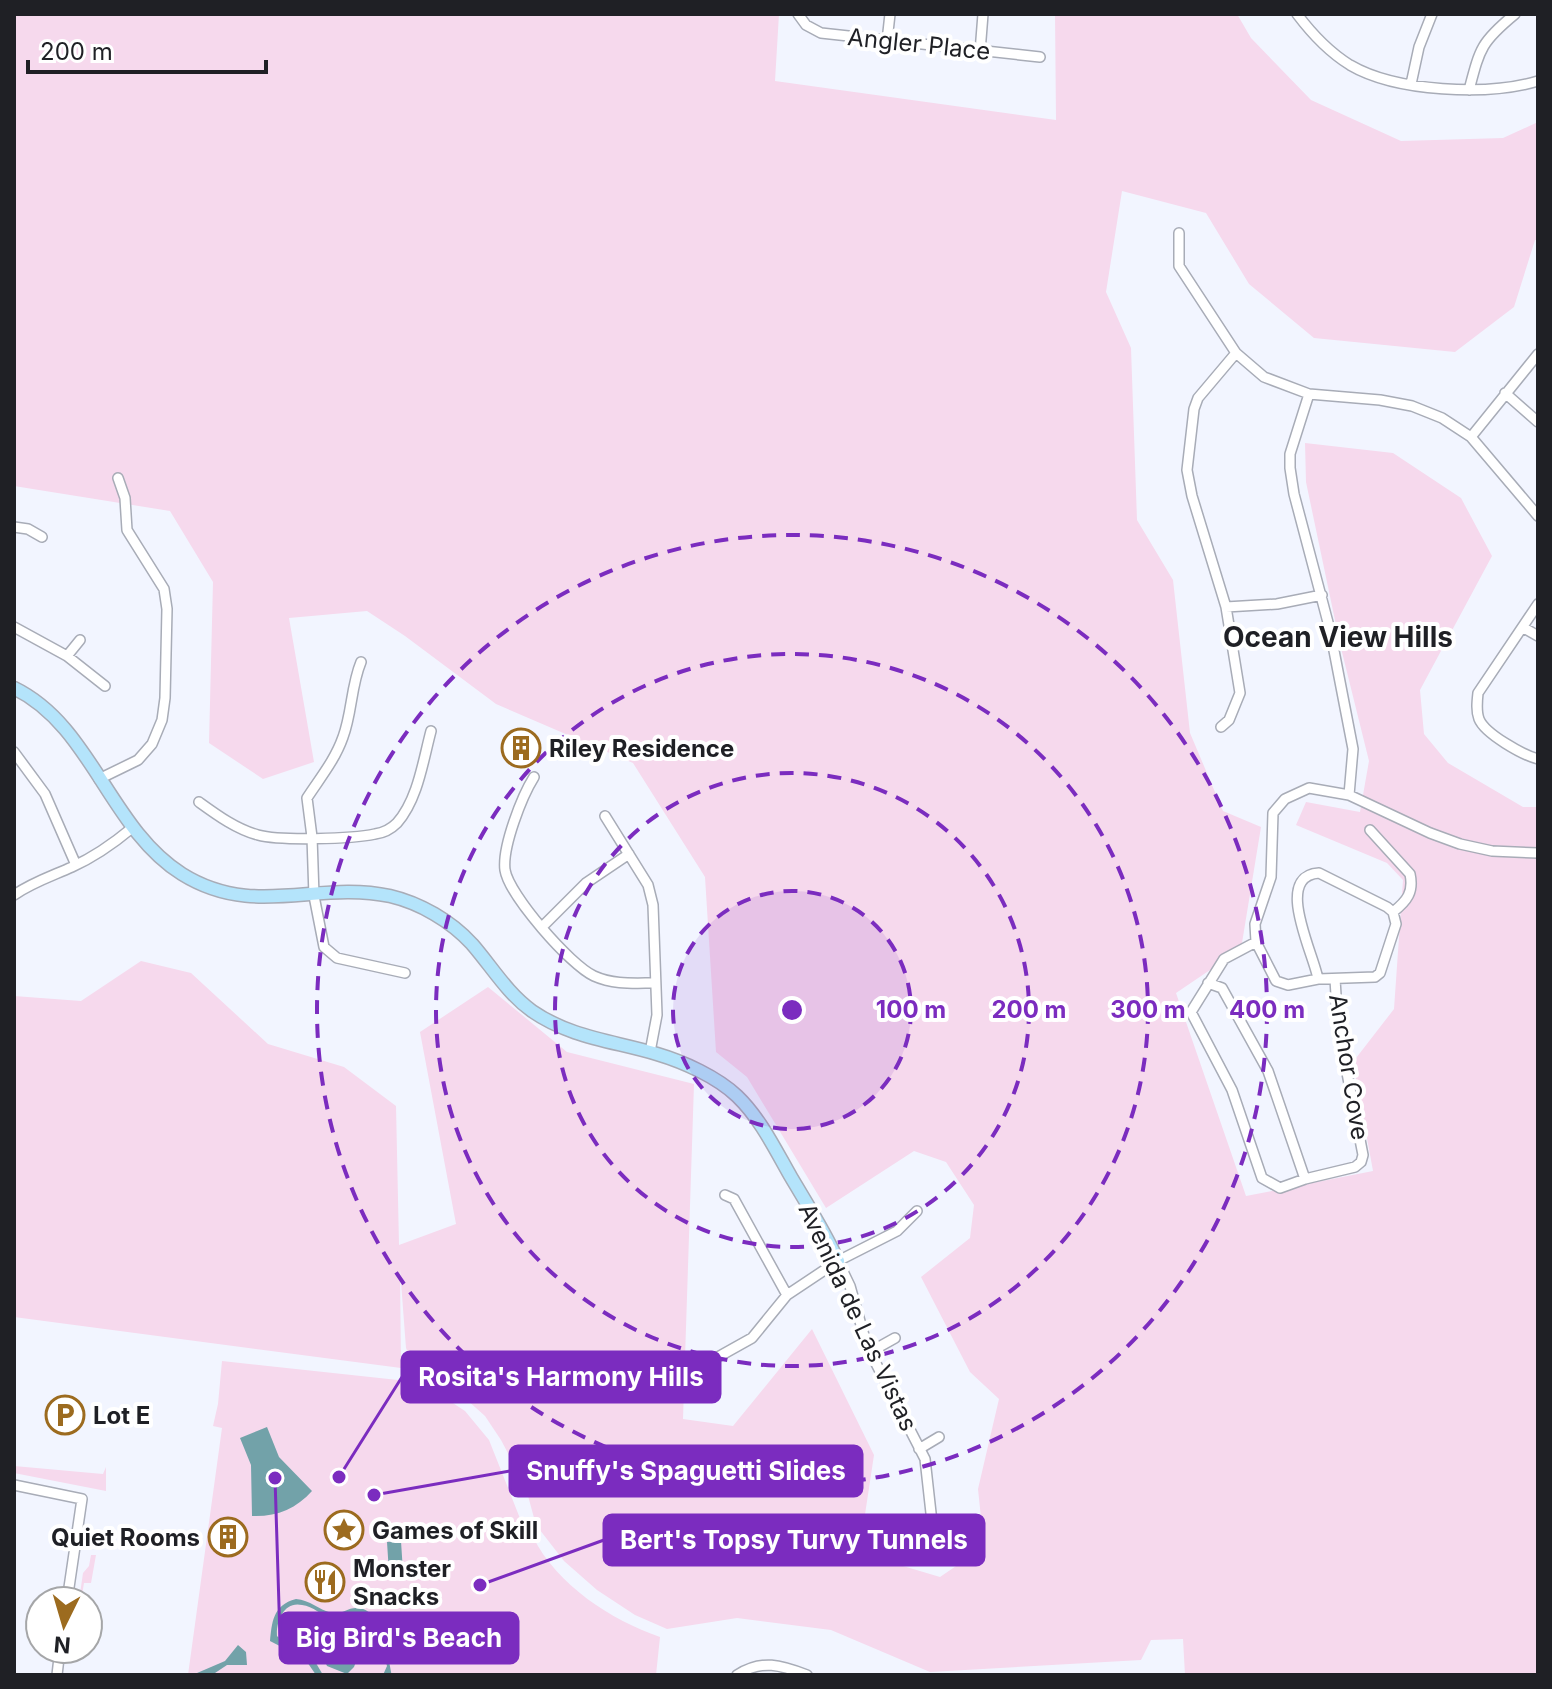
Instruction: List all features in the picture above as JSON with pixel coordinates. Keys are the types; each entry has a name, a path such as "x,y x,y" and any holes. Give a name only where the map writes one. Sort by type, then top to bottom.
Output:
{"street":[{"path":"887,41 890,14"},
{"path":"980,52 983,14"},
{"path":"1297,14 1320,41 1353,67 1381,77 1411,84 1469,90 1510,88 1538,81"},
{"path":"1411,84 1415,59 1432,14"},
{"path":"1469,90 1478,56 1488,37 1515,14"},
{"name":"Angler Place","path":"800,18 821,33 1040,57"},
{"path":"1179,233 1179,266 1236,353 1264,377 1309,394 1403,404 1442,418 1471,437 1538,516"},
{"path":"1221,727 1229,720 1240,693 1226,607 1187,470 1198,398 1236,353"},
{"path":"1471,437 1538,354"},
{"path":"1505,393 1538,422"},
{"path":"1309,394 1290,454 1290,468 1294,494 1322,595 1353,749 1349,795"},
{"path":"99,779 138,760 152,744 162,720 165,698 167,609 164,589 127,530 125,498 118,478"},
{"path":"14,527 28,529 42,537"},
{"path":"1226,607 1277,604 1322,595"},
{"path":"1538,604 1478,693 1477,712 1484,727 1506,743 1538,759"},
{"path":"14,627 67,656 105,686"},
{"path":"1524,628 1538,636"},
{"path":"67,656 80,640"},
{"path":"361,662 353,682 345,733 307,798 314,896 324,947 337,958 405,973"},
{"name":"Avenida de Las Vistas","path":"14,688 32,697 63,725 132,828 171,866 207,887 256,898 355,892 391,896 433,912 471,942 515,998 555,1026 650,1052 697,1071 736,1095 769,1139 850,1286 870,1352 927,1468 932,1522"},
{"path":"199,802 231,824 259,835 278,838 374,835 394,825 412,797 431,731"},
{"path":"14,752 45,794 76,865"},
{"path":"534,777 525,790 504,859 508,883 570,959 594,976 622,984 655,983"},
{"path":"1318,979 1296,905 1301,882 1307,875 1319,873 1393,912 1396,924 1380,973 1367,979 1318,979 1288,985 1276,981 1256,942 1255,924 1271,877 1273,813 1285,799 1309,788 1349,795 1460,844 1500,852 1538,853"},
{"path":"605,816 648,885 653,905 657,1015 650,1052"},
{"path":"14,895 114,844 132,828"},
{"path":"1370,830 1410,874 1409,896 1393,912"},
{"path":"542,927 586,883 629,854"},
{"path":"1208,983 1222,988 1268,1071 1305,1179 1280,1188 1262,1178 1232,1090 1191,1012 1208,983 1224,959 1256,942"},
{"name":"Anchor Cove","path":"1305,1179 1355,1167 1363,1155 1338,1027 1335,979"},
{"path":"725,1195 734,1199 787,1295"},
{"path":"718,1357 752,1338 787,1295 838,1261 897,1231 917,1211"},
{"path":"870,1352 895,1338"},
{"path":"919,1449 939,1437"},
{"path":"14,1485 82,1499 69,1585"},
{"path":"737,1675 761,1664 781,1665 807,1675"}],"shaded area":[{"path":"14,14 779,14 775,81 1056,120 1055,14 1237,14 1251,38 1311,100 1401,141 1503,138 1538,122 1538,240 1535,240 1514,307 1455,352 1314,338 1249,284 1206,213 1122,191 1106,292 1131,348 1137,520 1173,580 1190,733 1223,811 1261,827 1241,949 1176,993 1246,1196 1373,1171 1353,1062 1394,1009 1403,880 1387,863 1296,825 1306,802 1360,812 1369,761 1340,644 1306,482 1305,443 1393,453 1461,498 1492,556 1420,690 1424,734 1448,763 1523,807 1538,807 1538,1675 1185,1675 1183,1639 1151,1640 1141,1660 930,1672 831,1630 737,1618 667,1629 635,1615 597,1590 564,1561 536,1525 525,1485 485,1416 457,1391 416,1371 406,1348 400,1269 401,1368 14,1317 14,996 81,1001 141,961 191,973 268,1044 344,1067 396,1106 399,1245 456,1224 420,1032 488,987 567,1052 694,1084 683,1419 733,1426 812,1329 874,1455 864,1521 893,1563 940,1577 984,1547 978,1489 999,1399 970,1372 921,1277 970,1238 974,1205 946,1162 914,1151 826,1208 747,1077 716,1052 705,877 633,763 496,704 367,611 289,618 314,762 263,779 209,743 213,582 170,511 14,486"},
{"path":"222,1361 398,1380 433,1390 465,1411 489,1440 529,1537 533,1537 556,1570 605,1611 660,1637 656,1675 188,1675 222,1428 213,1426"},
{"path":"14,1466 103,1474 106,1467 106,1491 14,1473"},
{"path":"91,1555 96,1555 91,1583 81,1585 83,1573 89,1566"}],"water":[{"path":"267,1427 279,1457 312,1491 285,1511 252,1516 251,1465 240,1438"},
{"path":"401,1541 403,1572 389,1573 387,1542"},
{"path":"296,1599 332,1613 356,1608 373,1616 383,1635 392,1675 383,1675 387,1666 377,1636 369,1622 358,1613 336,1619 296,1605 282,1613 277,1636 285,1644 313,1658 323,1675 316,1675 305,1659 270,1641 278,1610"},
{"path":"342,1632 359,1636 363,1643 354,1667 347,1674 327,1666 320,1651 323,1641"},
{"path":"238,1645 246,1652 247,1665 227,1665 212,1675 198,1675 225,1661"}],"place":[{"name":"Riley Residence","path":"521,748"},
{"name":"Lot E","path":"65,1415"},
{"name":"Rosita's Harmony Hills","path":"339,1477"},
{"name":"Big Bird's Beach","path":"275,1478"},
{"name":"Snuffy's Spaguetti Slides","path":"374,1495"},
{"name":"Games of Skill","path":"344,1530"},
{"name":"Quiet Rooms","path":"228,1537"},
{"name":"Monster Snacks","path":"325,1582"},
{"name":"Bert's Topsy Turvy Tunnels","path":"480,1585"}],"district":[{"name":"Ocean View Hills","path":"1338,637"}]}
